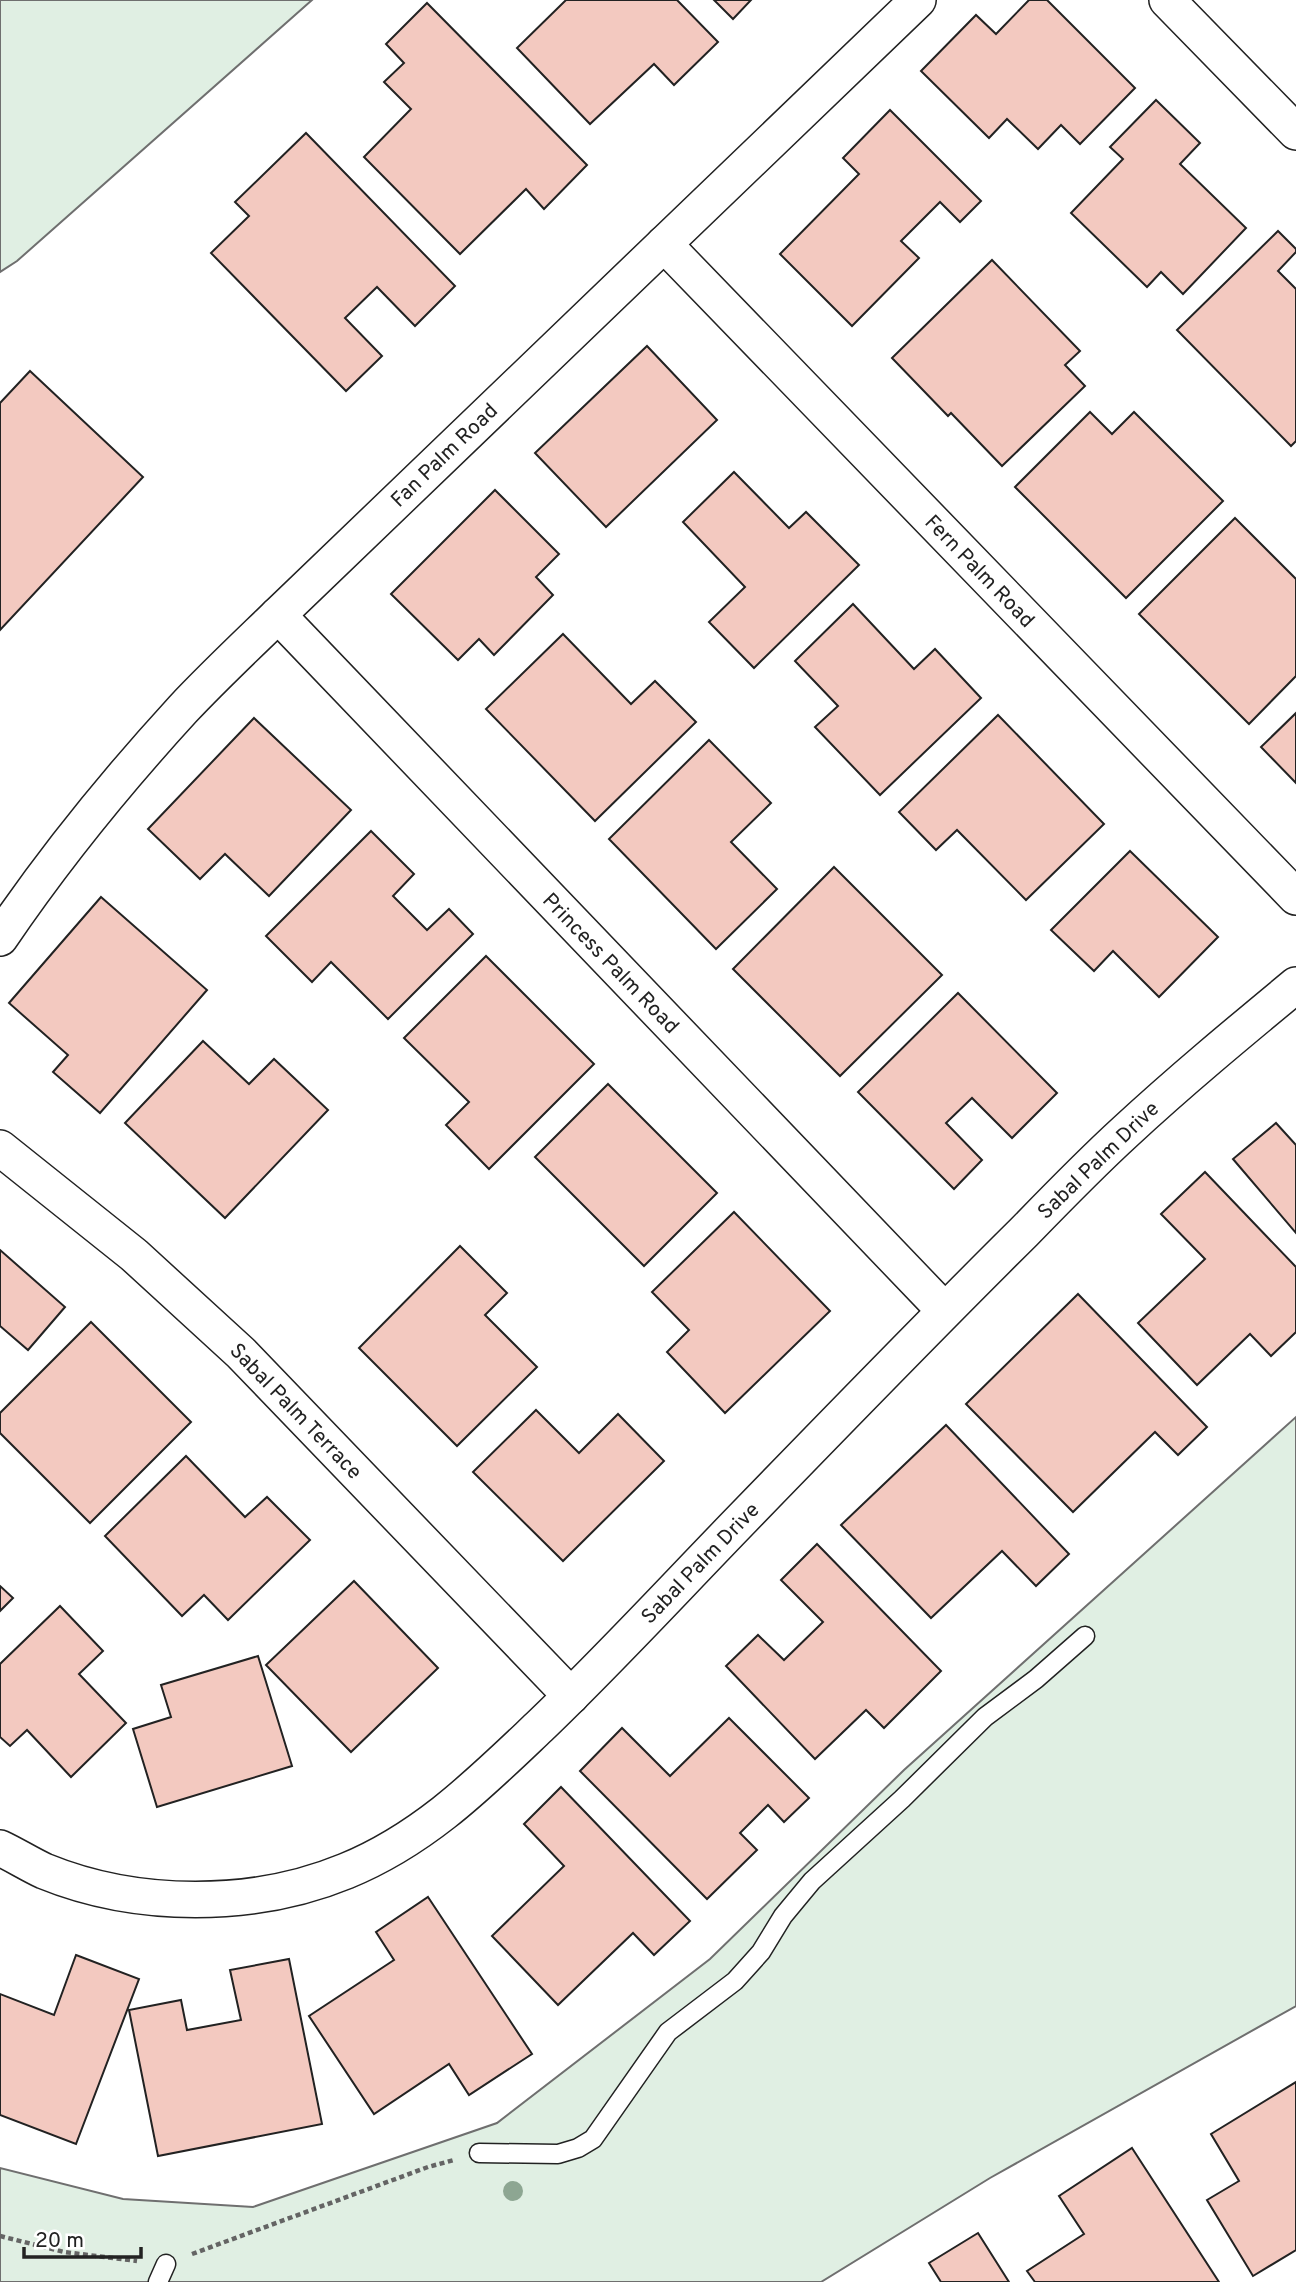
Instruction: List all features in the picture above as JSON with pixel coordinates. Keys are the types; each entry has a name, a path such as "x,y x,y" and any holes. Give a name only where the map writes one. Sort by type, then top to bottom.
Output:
{"street":[{"name":"Fan Palm Road","path":"0,938 89,816 184,708 918,0"},
{"path":"1167,0 1296,132"},
{"name":"Fern Palm Road","path":"664,244 1296,897"},
{"name":"Princess Palm Road","path":"278,615 944,1310"},
{"name":"Sabal Palm Drive","path":"0,1847 43,1870 78,1883 160,1899 198,1900 273,1893 310,1884 346,1871 413,1836 444,1815 571,1696 944,1310 1123,1133 1296,985"},
{"name":"Sabal Palm Terrace","path":"0,1149 134,1255 241,1353 571,1696"}],"lane":[{"path":"479,2153 558,2154 578,2148 593,2139 668,2032 735,1981 761,1952 783,1916 812,1881 902,1799 985,1717 1036,1679 1085,1636"},
{"path":"158,2282 166,2264"}],"path":[{"path":"0,2236 64,2252 166,2264 428,2167 479,2153"}],"green space":[{"path":"0,0 312,0 17,261 0,272"},
{"path":"1296,1417 1296,2006 990,2178 821,2282 0,2282 0,2168 123,2199 253,2207 497,2123 710,1959 904,1770"}],"building":[{"path":"566,0 677,0 718,42 674,85 654,64 590,124 517,48"},
{"path":"714,0 751,0 733,19"},
{"path":"1029,0 1047,0 1135,88 1080,144 1061,125 1038,149 1007,119 989,138 921,71 976,15 996,34"},
{"path":"427,3 587,165 544,209 526,189 460,254 364,157 411,109 384,82 404,63 386,44"},
{"path":"1156,100 1200,143 1180,164 1246,228 1183,294 1161,272 1147,287 1071,213 1123,159 1110,147"},
{"path":"890,110 981,201 960,222 940,202 901,241 919,258 852,326 780,254 859,174 843,158"},
{"path":"306,133 455,286 415,326 377,287 345,318 382,356 346,391 211,253 249,216 235,202"},
{"path":"1278,231 1296,249 1278,271 1296,289 1296,441 1291,446 1177,330"},
{"path":"992,260 1080,351 1065,365 1085,386 1002,466 951,413 948,416 892,358"},
{"path":"647,346 717,420 606,527 535,453"},
{"path":"30,371 143,477 0,630 0,403"},
{"path":"1090,412 1112,434 1134,412 1223,501 1126,598 1015,487"},
{"path":"734,472 789,528 806,512 859,565 754,668 709,622 745,587 683,522"},
{"path":"495,490 559,554 536,577 553,595 494,655 479,639 458,660 391,594"},
{"path":"1235,518 1296,579 1296,676 1249,724 1139,614"},
{"path":"853,604 914,669 935,649 981,698 880,795 815,727 838,706 795,661"},
{"path":"563,634 631,704 655,681 696,722 595,821 486,709"},
{"path":"1296,713 1296,783 1261,747"},
{"path":"998,715 1104,824 1026,900 957,830 936,850 899,812"},
{"path":"254,718 351,810 269,896 225,854 200,879 148,829"},
{"path":"709,740 771,803 731,842 777,889 716,949 609,839"},
{"path":"371,831 414,874 393,896 427,930 449,909 473,934 388,1019 331,962 312,982 266,936"},
{"path":"1130,851 1218,937 1159,997 1113,951 1094,971 1051,930"},
{"path":"834,867 942,975 840,1076 733,969"},
{"path":"101,897 207,990 100,1113 53,1072 68,1055 9,1003"},
{"path":"486,956 594,1064 489,1169 446,1125 469,1102 404,1038"},
{"path":"958,993 1057,1093 1012,1138 972,1098 946,1123 982,1160 954,1189 858,1092"},
{"path":"203,1041 249,1084 274,1059 328,1110 225,1218 125,1123"},
{"path":"608,1084 717,1193 644,1266 535,1157"},
{"path":"1276,1123 1296,1145 1296,1233 1233,1159"},
{"path":"1205,1172 1296,1267 1296,1332 1271,1356 1250,1334 1197,1385 1138,1323 1205,1259 1161,1214"},
{"path":"734,1212 830,1311 725,1413 667,1352 689,1330 652,1292"},
{"path":"460,1246 507,1293 485,1315 537,1367 457,1446 359,1348"},
{"path":"0,1250 65,1307 28,1350 0,1326"},
{"path":"1078,1294 1207,1427 1178,1455 1155,1432 1073,1512 966,1404"},
{"path":"91,1322 191,1422 90,1523 0,1433 0,1413"},
{"path":"536,1410 579,1453 618,1414 664,1461 563,1561 473,1472"},
{"path":"946,1425 1069,1554 1036,1586 1002,1551 931,1618 841,1525"},
{"path":"186,1456 245,1517 267,1497 310,1540 228,1620 204,1595 182,1616 105,1536"},
{"path":"817,1544 941,1671 884,1728 866,1710 815,1759 726,1666 758,1635 784,1660 823,1622 781,1580"},
{"path":"354,1581 438,1668 351,1752 266,1665"},
{"path":"0,1586 13,1598 0,1611"},
{"path":"60,1606 103,1651 79,1674 126,1723 71,1777 27,1730 10,1746 0,1737 0,1664"},
{"path":"258,1656 292,1766 157,1807 133,1729 171,1717 161,1685"},
{"path":"729,1718 809,1798 784,1822 768,1805 740,1833 757,1850 707,1899 580,1771 622,1728 670,1776"},
{"path":"561,1787 690,1921 654,1955 633,1933 558,2005 492,1936 564,1866 524,1824"},
{"path":"428,1897 532,2054 469,2095 449,2064 374,2114 309,2016 394,1960 376,1932"},
{"path":"76,1955 139,1979 76,2144 0,2115 0,1994 54,2015"},
{"path":"289,1959 322,2124 158,2156 129,2010 181,2000 187,2030 241,2020 230,1970"},
{"path":"1296,2082 1296,2250 1253,2276 1207,2200 1239,2181 1211,2134"},
{"path":"1132,2148 1219,2282 1035,2282 1027,2271 1084,2234 1059,2196"},
{"path":"978,2233 1009,2282 941,2282 929,2263"}]}
